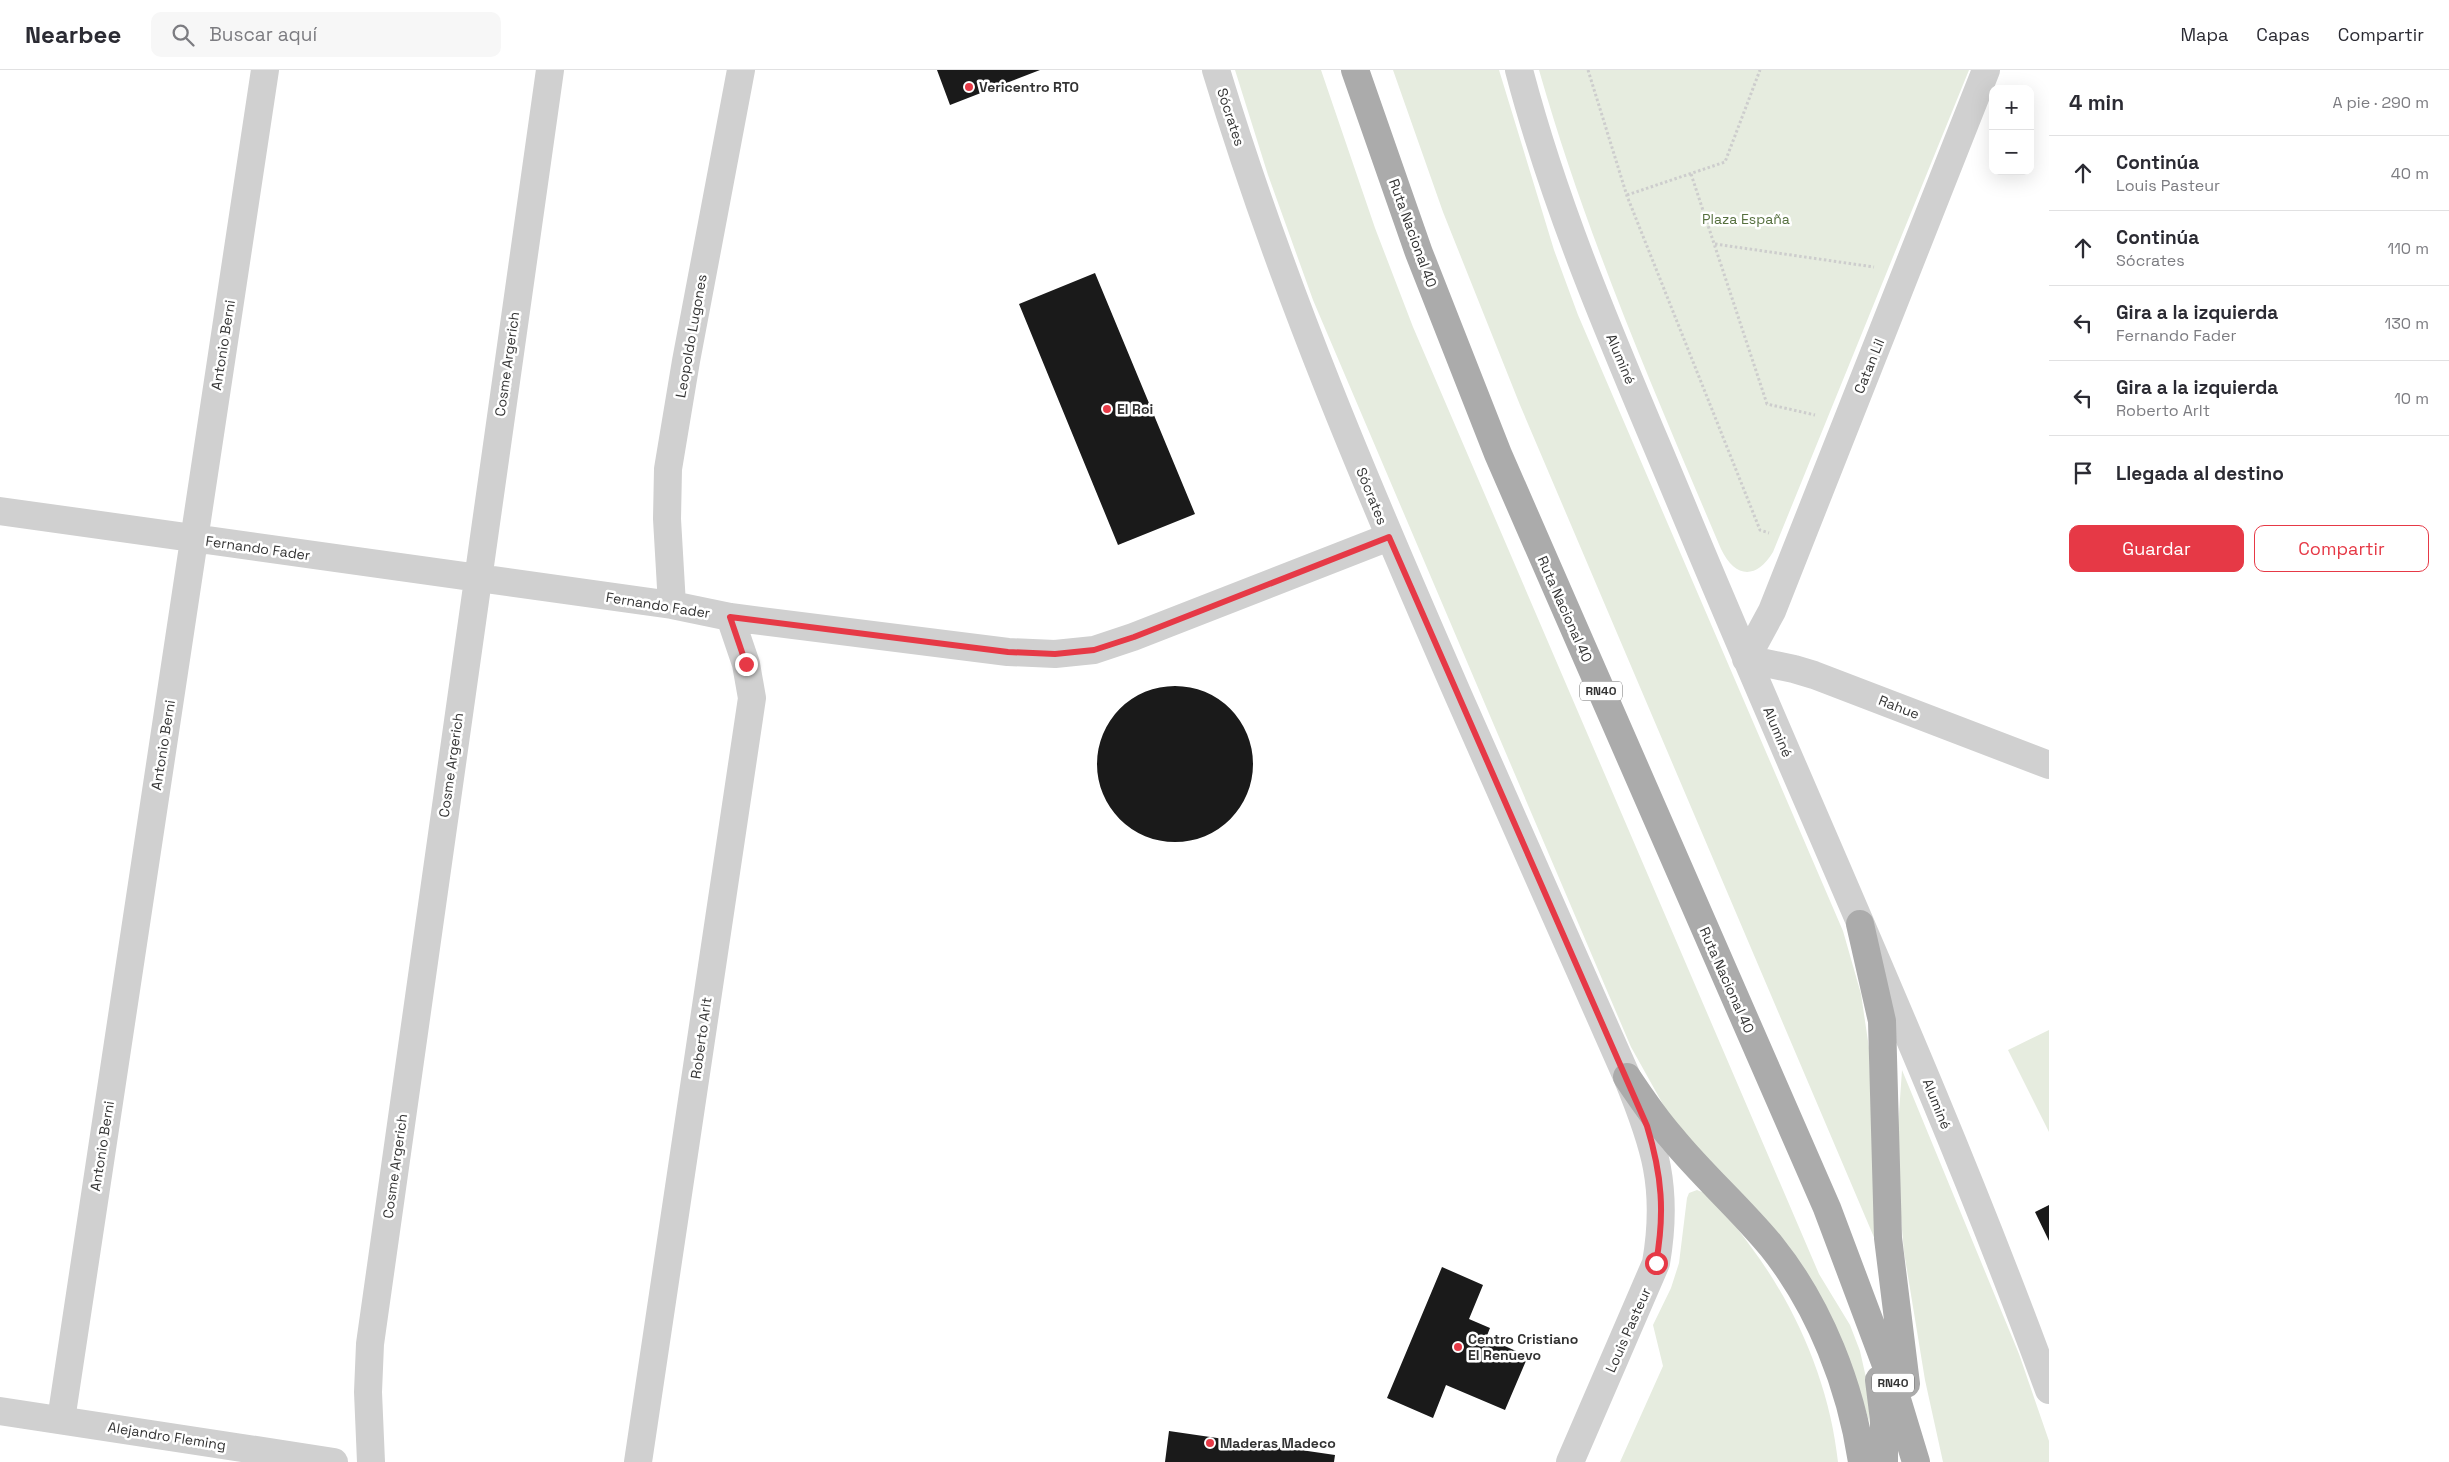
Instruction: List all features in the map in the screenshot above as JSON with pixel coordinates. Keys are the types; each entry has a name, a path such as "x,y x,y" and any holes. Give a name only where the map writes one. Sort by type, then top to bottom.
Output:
{"main road":[{"name":"Ruta Nacional 40","path":"1355,70 1418,253 1495,445 1807,1162 1864,1305 1906,1424 1916,1462"},
{"path":"1860,924 1882,1022 1888,1238 1892,1284 1916,1462"},
{"path":"1627,1077 1672,1139 1754,1225 1791,1274 1825,1337 1839,1372 1850,1404 1862,1462"},
{"name":"Ruta Nacional 40","path":"1864,1305 1879,1376 1884,1420 1884,1462"}],"street":[{"name":"Antonio Berni","path":"61,1420 265,70"},
{"name":"Cosme Argerich","path":"370,1462 368,1392 370,1344 476,579 550,70"},
{"name":"Leopoldo Lugones","path":"672,605 667,520 668,469 741,70"},
{"name":"Sócrates","path":"1216,70 1277,253 1317,361 1389,537 1627,1077"},
{"name":"Aluminé","path":"1519,70 1580,262 1746,659 1955,1148 2049,1390"},
{"name":"Catan Lil","path":"1746,659 1772,611 1986,70"},
{"name":"Fernando Fader","path":"0,511 672,605 730,617 1008,652 1055,654 1094,650 1134,637 1389,537"},
{"name":"Roberto Arlt","path":"638,1462 752,698 746,664 730,617"},
{"name":"Rahue","path":"1746,659 1794,668 2049,765"},
{"name":"Louis Pasteur","path":"1570,1462 1644,1295 1656,1263 1662,1230 1662,1192 1657,1158 1647,1126 1627,1077"},
{"name":"Alejandro Fleming","path":"0,1411 334,1462"}],"path":[{"path":"1588,70 1627,196 1760,530 1770,533 1774,524"},
{"path":"1627,196 1725,162 1760,70"},
{"path":"1691,174 1767,404 1818,415 1814,424"},
{"path":"1715,244 1877,268 1873,277"}],"green space":[{"path":"1235,70 1321,70 1375,228 1413,327 1819,1274 1850,1325 1860,1351 1867,1382 1870,1424 1855,1377 1665,1108 1631,1047 1313,300 1268,175"},
{"path":"1393,70 1499,70 1554,250 1578,315 1843,931 1861,994 1869,1048 1876,1242 1520,405 1443,212"},
{"name":"Plaza España","path":"1539,70 1969,70 1773,552 1760,567 1753,571 1746,572 1733,566 1721,549 1622,312 1578,192"},
{"path":"2049,1030 2049,1132 2008,1050"},
{"path":"1902,1070 2019,1354 2049,1441 2049,1462 1943,1462 1925,1380 1904,1252 1898,1183 1898,1128"},
{"path":"1697,1190 1707,1194 1746,1240 1768,1271 1797,1322 1809,1349 1828,1405 1838,1462 1620,1462 1663,1366 1653,1325 1671,1288 1679,1263 1687,1198 1689,1193"}],"building":[{"name":"Vericentro RTO","path":"937,70 1040,70 950,105"},
{"name":"El Roi","path":"1095,273 1195,514 1118,545 1019,304"},
{"path":"1175,686 1205,692 1218,699 1230,709 1240,721 1247,734 1253,764 1247,794 1240,807 1230,819 1218,829 1205,836 1175,842 1145,836 1132,829 1120,819 1110,807 1103,794 1097,764 1103,734 1110,721 1120,709 1132,699 1145,692"},
{"path":"2049,1205 2049,1241 2035,1212"},
{"name":"Centro Cristiano El Renuevo","path":"1442,1267 1483,1285 1469,1319 1490,1328 1486,1338 1528,1356 1505,1410 1446,1385 1433,1418 1387,1398"},
{"name":"Maderas Madeco","path":"1169,1431 1335,1455 1334,1462 1165,1462"}],"place":[{"name":"Vericentro RTO","path":"969,87"},
{"name":"El Roi","path":"1107,409"},
{"name":"Centro Cristiano El Renuevo","path":"1458,1347"},
{"name":"Maderas Madeco","path":"1210,1443"}],"route":[{"path":"746,664 730,617 1008,652 1055,654 1094,650 1134,637 1389,537 1647,1126 1657,1158 1662,1192 1662,1230 1656,1263"}]}
